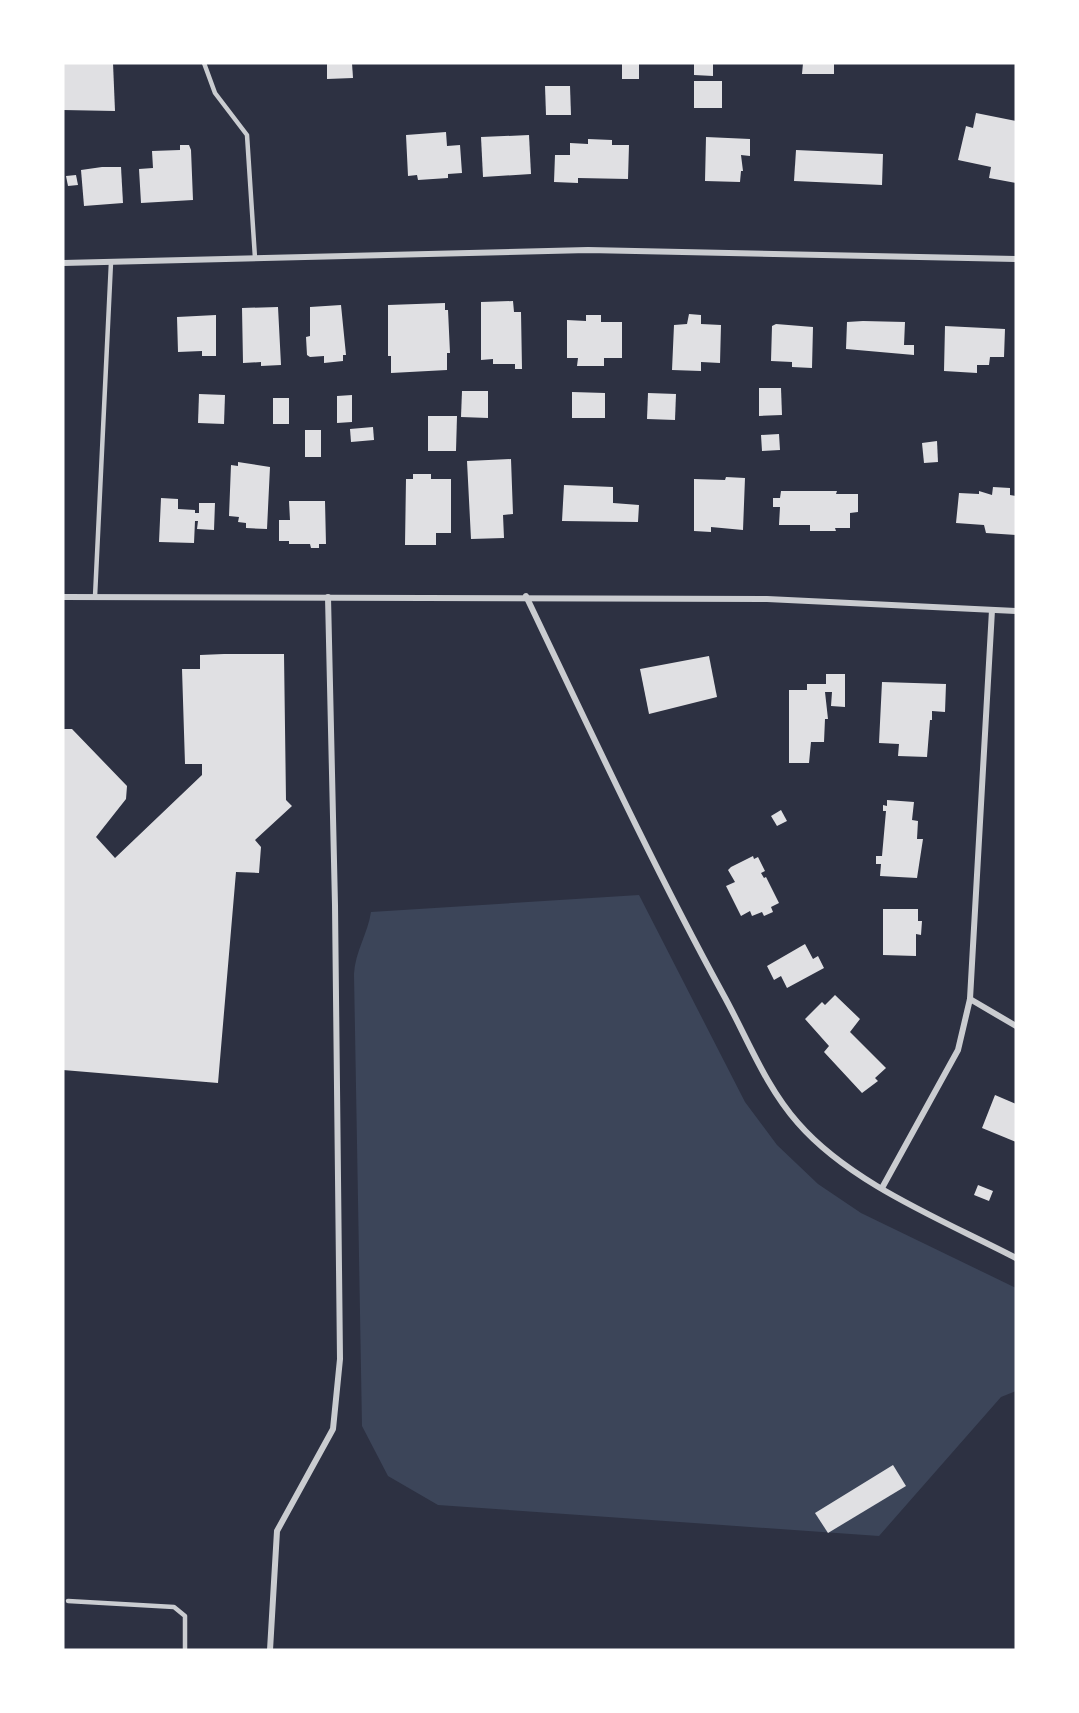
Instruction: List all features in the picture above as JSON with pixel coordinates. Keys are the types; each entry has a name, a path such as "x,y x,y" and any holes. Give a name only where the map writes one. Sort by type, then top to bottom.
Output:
{"street":[{"path":"63,263 588,250 1016,258"},
{"path":"63,597 526,596 766,599 1016,611"},
{"path":"526,596 669,895 767,1079 798,1123 832,1155 882,1188 1016,1258"},
{"path":"270,1650 277,1531 333,1429 340,1359 335,905 328,597"},
{"path":"882,1188 958,1050 970,999 992,610"},
{"path":"970,999 1016,1026"}],"lane":[{"path":"204,63 215,93 247,135 255,258"},
{"path":"95,597 111,262"},
{"path":"68,1601 174,1607 185,1616 185,1650"}],"shaded area":[{"path":"639,895 745,1102 777,1145 818,1184 861,1213 1016,1288 1016,1391 1001,1397 879,1536 438,1505 388,1476 362,1426 354,974 371,912"}],"building":[{"path":"63,63 113,63 115,111 63,110"},
{"path":"327,63 352,63 353,78 327,79"},
{"path":"622,63 639,63 639,79 622,79"},
{"path":"694,63 713,63 713,76 694,75"},
{"path":"803,63 834,63 834,74 802,74"},
{"path":"694,81 722,81 722,108 694,108"},
{"path":"545,86 570,86 571,115 546,115"},
{"path":"976,113 1016,121 1016,183 989,178 991,167 958,160 966,126 973,128"},
{"path":"446,132 447,146 460,145 462,173 448,174 448,178 418,180 417,175 408,176 406,135"},
{"path":"529,135 531,174 483,177 481,137"},
{"path":"706,137 750,139 750,156 741,155 743,171 741,171 740,182 705,181"},
{"path":"588,139 612,140 612,145 629,145 628,179 578,178 578,183 554,182 555,155 570,155 570,143 588,144"},
{"path":"180,145 189,145 191,150 193,200 141,203 139,169 153,168 152,151 180,150"},
{"path":"796,150 883,154 882,185 794,181"},
{"path":"121,167 123,203 84,206 81,170"},
{"path":"76,175 78,185 68,186 66,176"},
{"path":"513,301 514,312 521,312 522,369 515,369 515,364 493,364 493,359 481,360 481,302"},
{"path":"445,303 445,310 448,310 450,353 447,353 447,370 391,373 391,356 388,356 388,305"},
{"path":"341,305 346,355 343,355 343,361 324,363 324,356 310,357 307,355 306,337 310,336 310,307"},
{"path":"278,307 281,365 261,366 261,362 243,363 242,308"},
{"path":"689,314 701,315 701,324 721,325 720,363 701,362 701,371 672,370 674,325 687,324"},
{"path":"216,315 216,356 202,356 202,351 178,352 177,317"},
{"path":"586,315 601,315 601,322 622,322 622,358 604,358 604,366 577,366 578,358 567,358 567,320 586,321"},
{"path":"847,322 905,322 904,345 914,345 914,355 846,349"},
{"path":"776,324 813,327 812,368 792,367 792,362 771,361 772,326"},
{"path":"945,326 1005,329 1004,357 990,357 989,365 977,365 977,373 944,371"},
{"path":"759,388 781,388 782,415 759,416"},
{"path":"462,391 488,391 488,418 461,417"},
{"path":"572,392 605,393 605,418 572,418"},
{"path":"648,393 676,394 675,420 647,419"},
{"path":"199,394 225,395 224,424 198,423"},
{"path":"352,395 352,422 337,423 337,396"},
{"path":"273,398 289,398 289,424 273,424"},
{"path":"428,416 457,416 456,451 428,451"},
{"path":"373,427 374,440 351,442 350,429"},
{"path":"305,430 321,430 321,457 305,457"},
{"path":"779,434 780,450 762,451 761,435"},
{"path":"937,441 938,462 924,463 922,443"},
{"path":"511,459 513,514 503,515 504,538 471,539 467,461"},
{"path":"238,462 270,467 267,529 246,528 246,523 238,522 239,517 229,516 231,465 238,466"},
{"path":"413,474 431,474 431,479 451,479 451,533 436,533 436,545 405,545 406,479 413,479"},
{"path":"726,477 745,478 743,530 711,527 711,532 694,531 694,479 725,480"},
{"path":"564,485 613,487 613,503 639,505 638,522 562,521"},
{"path":"993,487 1010,488 1010,495 1016,496 1016,535 986,533 984,525 956,523 959,493 979,494 979,491 992,495"},
{"path":"781,491 837,491 836,494 858,494 858,512 850,513 850,528 835,528 836,531 810,531 810,525 779,525 780,507 773,507 773,498 780,498"},
{"path":"161,498 178,499 178,509 195,510 195,513 199,513 199,503 215,503 214,530 197,529 198,521 195,521 194,543 159,542"},
{"path":"289,501 325,501 326,544 319,544 319,548 311,548 310,544 289,544 289,541 279,541 279,520 290,520"},
{"path":"284,654 286,800 292,806 255,840 261,847 259,873 236,872 218,1083 63,1070 63,729 72,729 127,786 126,799 96,837 115,858 202,775 202,764 185,764 182,669 200,669 200,655"},
{"path":"709,656 717,697 649,714 640,669"},
{"path":"826,674 845,674 845,707 831,706 832,692 825,692 828,719 825,719 824,742 811,742 809,763 789,763 789,690 807,690 807,684 826,684"},
{"path":"882,682 946,684 945,712 932,711 927,757 898,756 899,744 879,743"},
{"path":"887,800 914,802 912,820 918,821 917,839 923,839 917,878 880,876 881,864 876,864 876,856 882,856 886,811 883,811 883,805 887,806"},
{"path":"781,810 787,821 777,826 771,816"},
{"path":"753,856 754,859 758,857 765,871 761,873 764,878 766,877 779,903 771,907 773,912 764,916 762,912 752,916 750,911 741,916 726,886 735,882 728,870"},
{"path":"883,909 918,909 918,921 922,921 921,935 916,934 916,956 883,955"},
{"path":"805,944 813,959 818,956 824,968 787,988 781,976 774,980 767,966"},
{"path":"835,995 860,1019 850,1032 886,1068 875,1078 878,1081 862,1093 824,1052 829,1046 805,1019 822,1002 825,1005"},
{"path":"995,1095 1016,1104 1016,1142 982,1128"},
{"path":"978,1185 993,1191 989,1201 974,1195"},
{"path":"893,1465 906,1486 828,1533 815,1513"}]}
